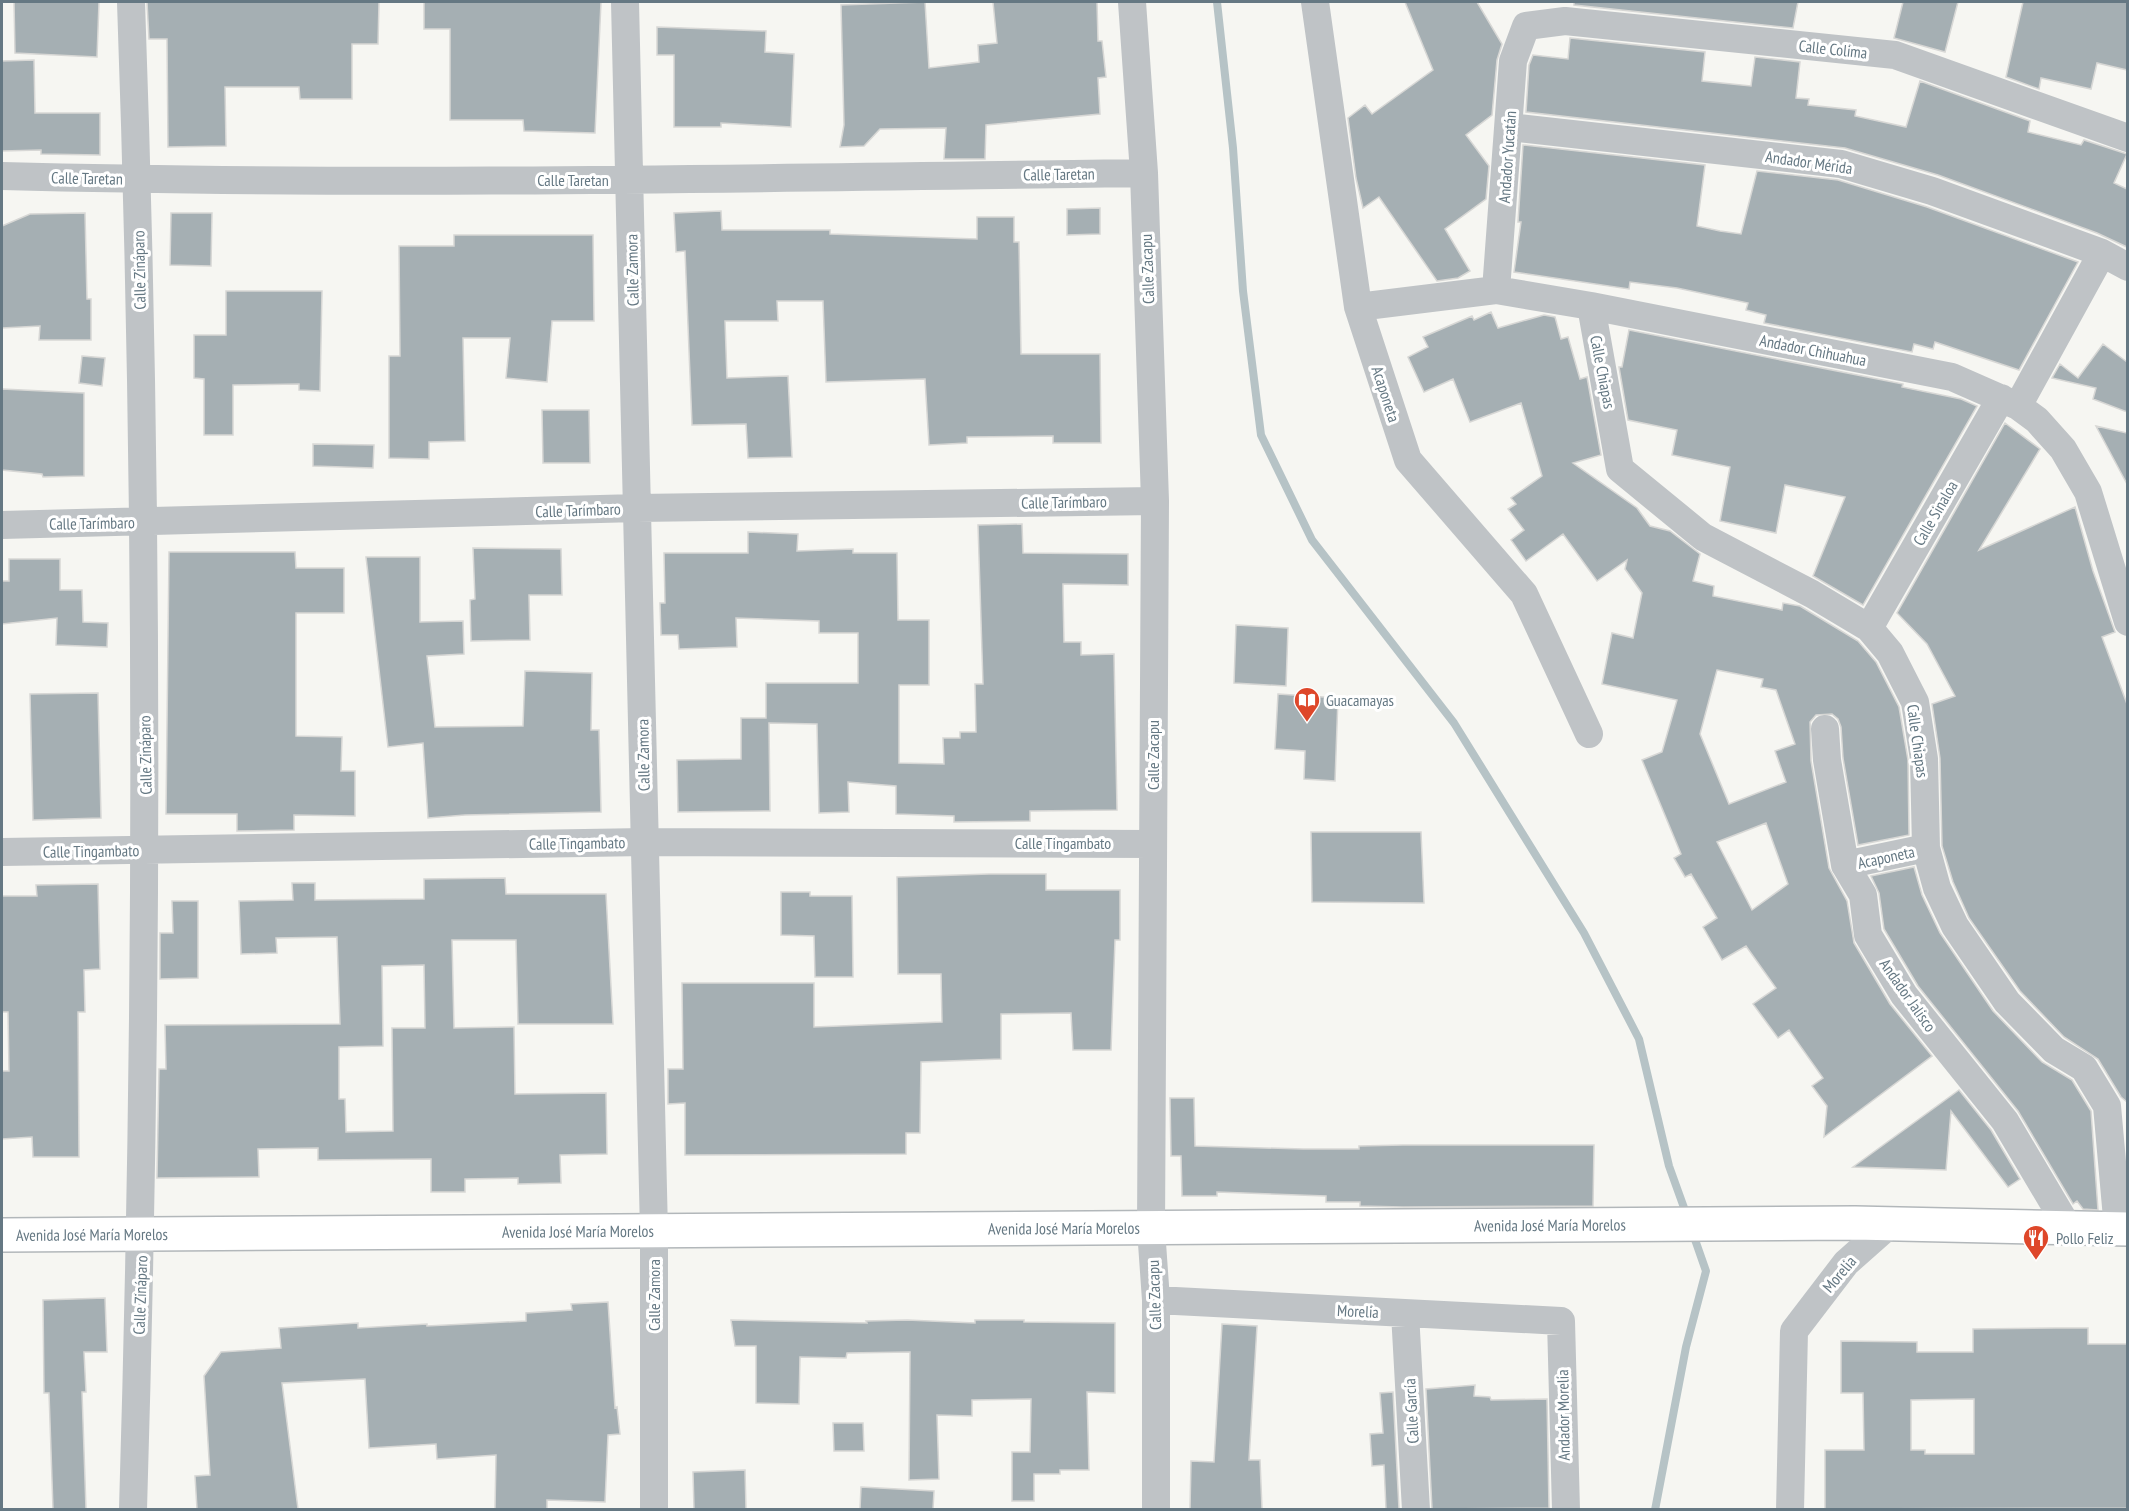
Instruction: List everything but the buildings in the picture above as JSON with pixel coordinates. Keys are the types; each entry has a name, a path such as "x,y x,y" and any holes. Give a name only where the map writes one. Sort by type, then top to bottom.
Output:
{"main road":[{"name":"Avenida José María Morelos","path":"2,1235 1519,1227 1855,1223 2123,1229"}],"street":[{"name":"Calle Zináparo","path":"131,2 137,180 146,850 141,1234 133,1509"},
{"name":"Calle Zamora","path":"625,2 631,180 654,1232 654,1509"},
{"name":"Calle Zacapu","path":"1132,2 1144,172 1155,501 1151,1229 1156,1300 1156,1509"},
{"name":"Acaponeta","path":"1315,2 1358,307 1408,460 1524,594 1589,734"},
{"path":"1544,2 1564,21"},
{"name":"Calle Colima","path":"1526,26 1564,21 1895,56 2127,138"},
{"name":"Andador Yucatán","path":"1496,290 1510,127 1513,61 1526,26"},
{"name":"Andador Mérida","path":"1510,127 1841,164 1932,191 2102,253 2127,267"},
{"name":"Calle Taretan","path":"2,176 137,180 631,180 1144,172"},
{"name":"Calle Sinaloa","path":"1869,628 2102,253"},
{"name":"Andador Chihuahua","path":"1358,307 1496,290 1591,306 1952,377 2009,402 2037,420 2063,449 2088,492 2127,622"},
{"name":"Calle Chiapas","path":"1591,306 1620,470 1703,537 1812,594 1869,628 1890,653 1915,702 1924,759 1926,848 1937,888 1955,926 2002,994 2054,1050 2084,1068 2107,1106 2123,1229"},
{"name":"Calle Tarímbaro","path":"2,525 637,508 1155,501"},
{"name":"Andador Jalisco","path":"1825,729 1827,760 1845,866 1863,895 1868,935 1904,995 2005,1121 2069,1229"},
{"name":"Calle Tingambato","path":"2,852 645,842 1153,844"},
{"name":"Acaponeta","path":"1845,866 1926,848"},
{"name":"Morelia","path":"1790,1509 1794,1331 1846,1263 1890,1224"},
{"name":"Morelia","path":"1156,1300 1561,1321"},
{"name":"Calle García","path":"1405,1313 1416,1509"},
{"name":"Andador Morelia","path":"1561,1321 1566,1509"}],"waterway":[{"path":"1217,2 1233,148 1243,291 1261,435 1312,540 1454,723 1584,933 1639,1039 1669,1166 1687,1216"},
{"path":"1655,1510 1686,1347 1706,1271 1692,1231"}],"place":[{"name":"Guacamayas","path":"1307,723"},
{"name":"Pollo Feliz","path":"2036,1261"}]}
